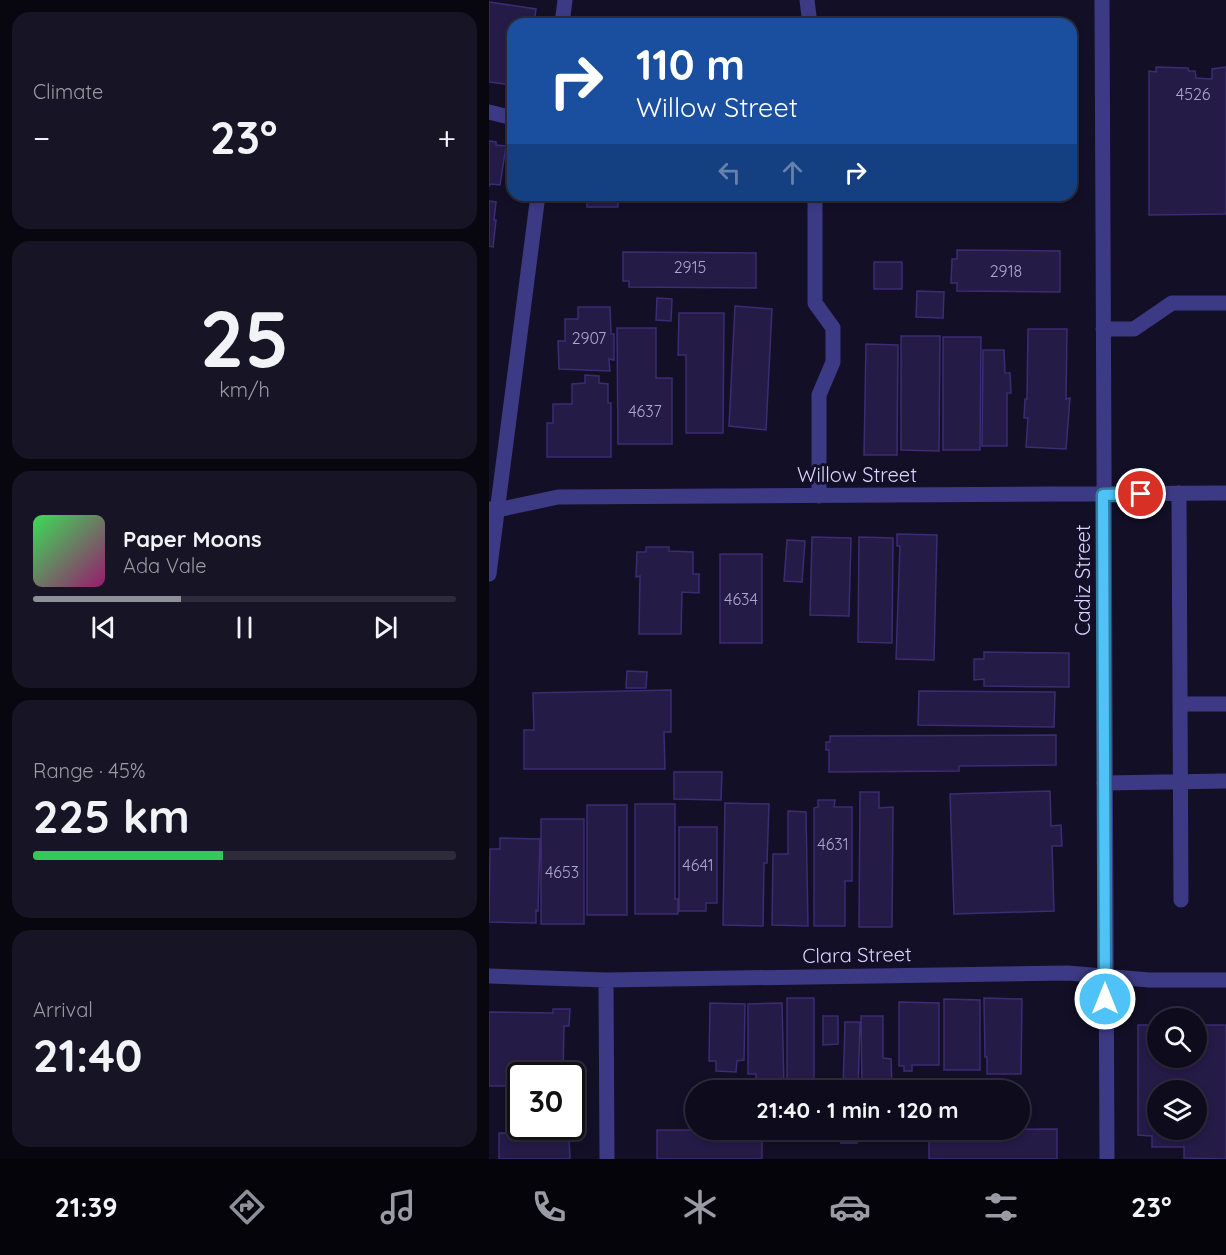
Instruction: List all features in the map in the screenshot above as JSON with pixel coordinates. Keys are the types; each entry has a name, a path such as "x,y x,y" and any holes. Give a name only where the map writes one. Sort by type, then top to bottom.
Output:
{"street":[{"path":"563,18 565,0"},
{"path":"807,0 809,18"},
{"name":"Cadiz Street","path":"1102,0 1107,1159"},
{"path":"489,112 507,116"},
{"path":"489,574 493,510 538,201"},
{"path":"815,201 815,303 833,327 833,362 819,395 819,496"},
{"path":"1103,328 1134,329 1172,303 1226,303"},
{"name":"Willow Street","path":"493,510 558,497 1226,493"},
{"path":"1179,494 1181,900"},
{"path":"1180,704 1226,704"},
{"path":"1104,783 1226,782"},
{"name":"Clara Street","path":"489,976 606,980 1068,973 1149,980 1226,980"},
{"path":"606,980 607,1159"}],"building":[{"path":"489,2 536,9 535,18 507,18 507,84 489,82"},
{"path":"1156,67 1188,68 1189,71 1195,71 1196,78 1212,79 1212,69 1226,67 1226,214 1149,215 1149,71 1156,72"},
{"path":"489,141 496,142 496,145 506,146 500,185 491,184 489,186"},
{"path":"489,201 496,202 493,247 489,246"},
{"path":"587,201 618,201 618,207 587,207"},
{"path":"957,250 1060,251 1060,292 957,291 957,283 951,283 952,259 957,259"},
{"path":"623,252 756,253 756,288 629,287 629,281 623,281"},
{"path":"874,262 902,262 902,289 874,289"},
{"path":"917,291 944,292 943,318 916,317"},
{"path":"657,298 672,299 671,321 656,320"},
{"path":"735,306 772,309 766,430 729,426"},
{"path":"578,307 610,307 611,334 614,334 614,360 609,359 610,371 559,369 558,341 565,341 565,319 578,319"},
{"path":"679,313 724,313 723,433 686,433 686,355 678,355"},
{"path":"617,328 656,328 656,378 672,378 672,444 618,444"},
{"path":"1028,329 1067,329 1066,399 1070,398 1066,449 1026,447 1028,418 1024,418 1025,399 1027,399"},
{"path":"901,336 940,336 939,451 901,450"},
{"path":"943,337 981,337 980,450 943,450"},
{"path":"866,344 898,345 897,455 864,455"},
{"path":"983,350 1004,350 1005,373 1010,373 1011,393 1007,393 1007,446 982,446"},
{"path":"585,375 599,376 599,383 608,384 608,403 611,403 611,457 547,457 547,423 553,423 553,404 572,404 572,384 585,383"},
{"path":"897,534 937,535 934,660 896,659 900,546 897,546"},
{"path":"812,537 851,538 849,616 810,615"},
{"path":"859,537 893,538 892,643 858,642"},
{"path":"787,540 805,541 802,582 784,581"},
{"path":"646,547 669,547 669,551 693,552 693,574 699,574 699,593 682,592 681,634 639,634 640,576 636,577 637,552 646,552"},
{"path":"720,554 762,554 762,643 720,643"},
{"path":"984,652 1069,653 1069,687 984,686 984,679 974,680 974,659 984,659"},
{"path":"627,671 647,672 646,688 626,688"},
{"path":"671,690 671,732 664,732 665,769 524,769 524,730 534,730 533,693"},
{"path":"919,691 1055,692 1054,727 918,725"},
{"path":"1056,735 1056,765 959,766 959,771 829,772 829,750 826,750 826,742 830,742 830,736"},
{"path":"674,772 722,772 721,800 674,799"},
{"path":"1050,791 1051,826 1061,825 1062,846 1052,846 1054,911 954,914 950,794"},
{"path":"860,792 879,792 879,808 893,807 892,927 859,927"},
{"path":"818,800 835,800 834,807 852,807 852,881 845,881 845,926 814,926 814,808 818,807"},
{"path":"725,803 769,804 767,863 764,863 763,926 723,925"},
{"path":"635,804 675,804 675,899 678,899 678,914 635,914"},
{"path":"587,805 627,805 627,915 587,915"},
{"path":"788,811 806,812 808,926 772,925 773,854 788,854"},
{"path":"541,819 584,819 584,924 541,924"},
{"path":"679,827 717,827 717,903 706,903 706,911 679,911"},
{"path":"500,838 540,839 536,923 489,922 490,849 500,849"},
{"path":"787,998 814,998 814,1080 787,1080"},
{"path":"984,998 1022,999 1021,1074 987,1074"},
{"path":"944,999 980,1000 980,1070 944,1070"},
{"path":"899,1002 939,1003 939,1065 912,1065 912,1071 904,1071 904,1066 899,1066"},
{"path":"710,1003 745,1004 744,1060 737,1061 736,1072 716,1071 716,1061 709,1061"},
{"path":"782,1003 784,1080 756,1080 756,1074 748,1074 748,1004"},
{"path":"553,1009 570,1009 569,1026 564,1026 563,1062 507,1062 507,1086 489,1086 489,1012 553,1013"},
{"path":"823,1016 838,1016 838,1044 823,1045"},
{"path":"861,1016 883,1016 883,1058 891,1059 892,1080 862,1080"},
{"path":"845,1022 860,1022 858,1080 843,1080"},
{"path":"1138,1025 1147,1025 1147,1068 1207,1068 1207,1025 1226,1025 1226,1159 1184,1158 1184,1147 1152,1147 1152,1140 1207,1140 1207,1080 1147,1080 1147,1136 1138,1135"},
{"path":"1030,1129 1057,1129 1057,1159 929,1159 929,1140 1030,1140"},
{"path":"657,1130 685,1130 685,1140 762,1140 762,1159 657,1159"},
{"path":"499,1133 507,1133 507,1140 569,1140 570,1159 499,1159"},
{"path":"841,1140 857,1140 857,1143 841,1143"}],"route":[{"path":"1105,999 1103,495 1141,494"}]}
